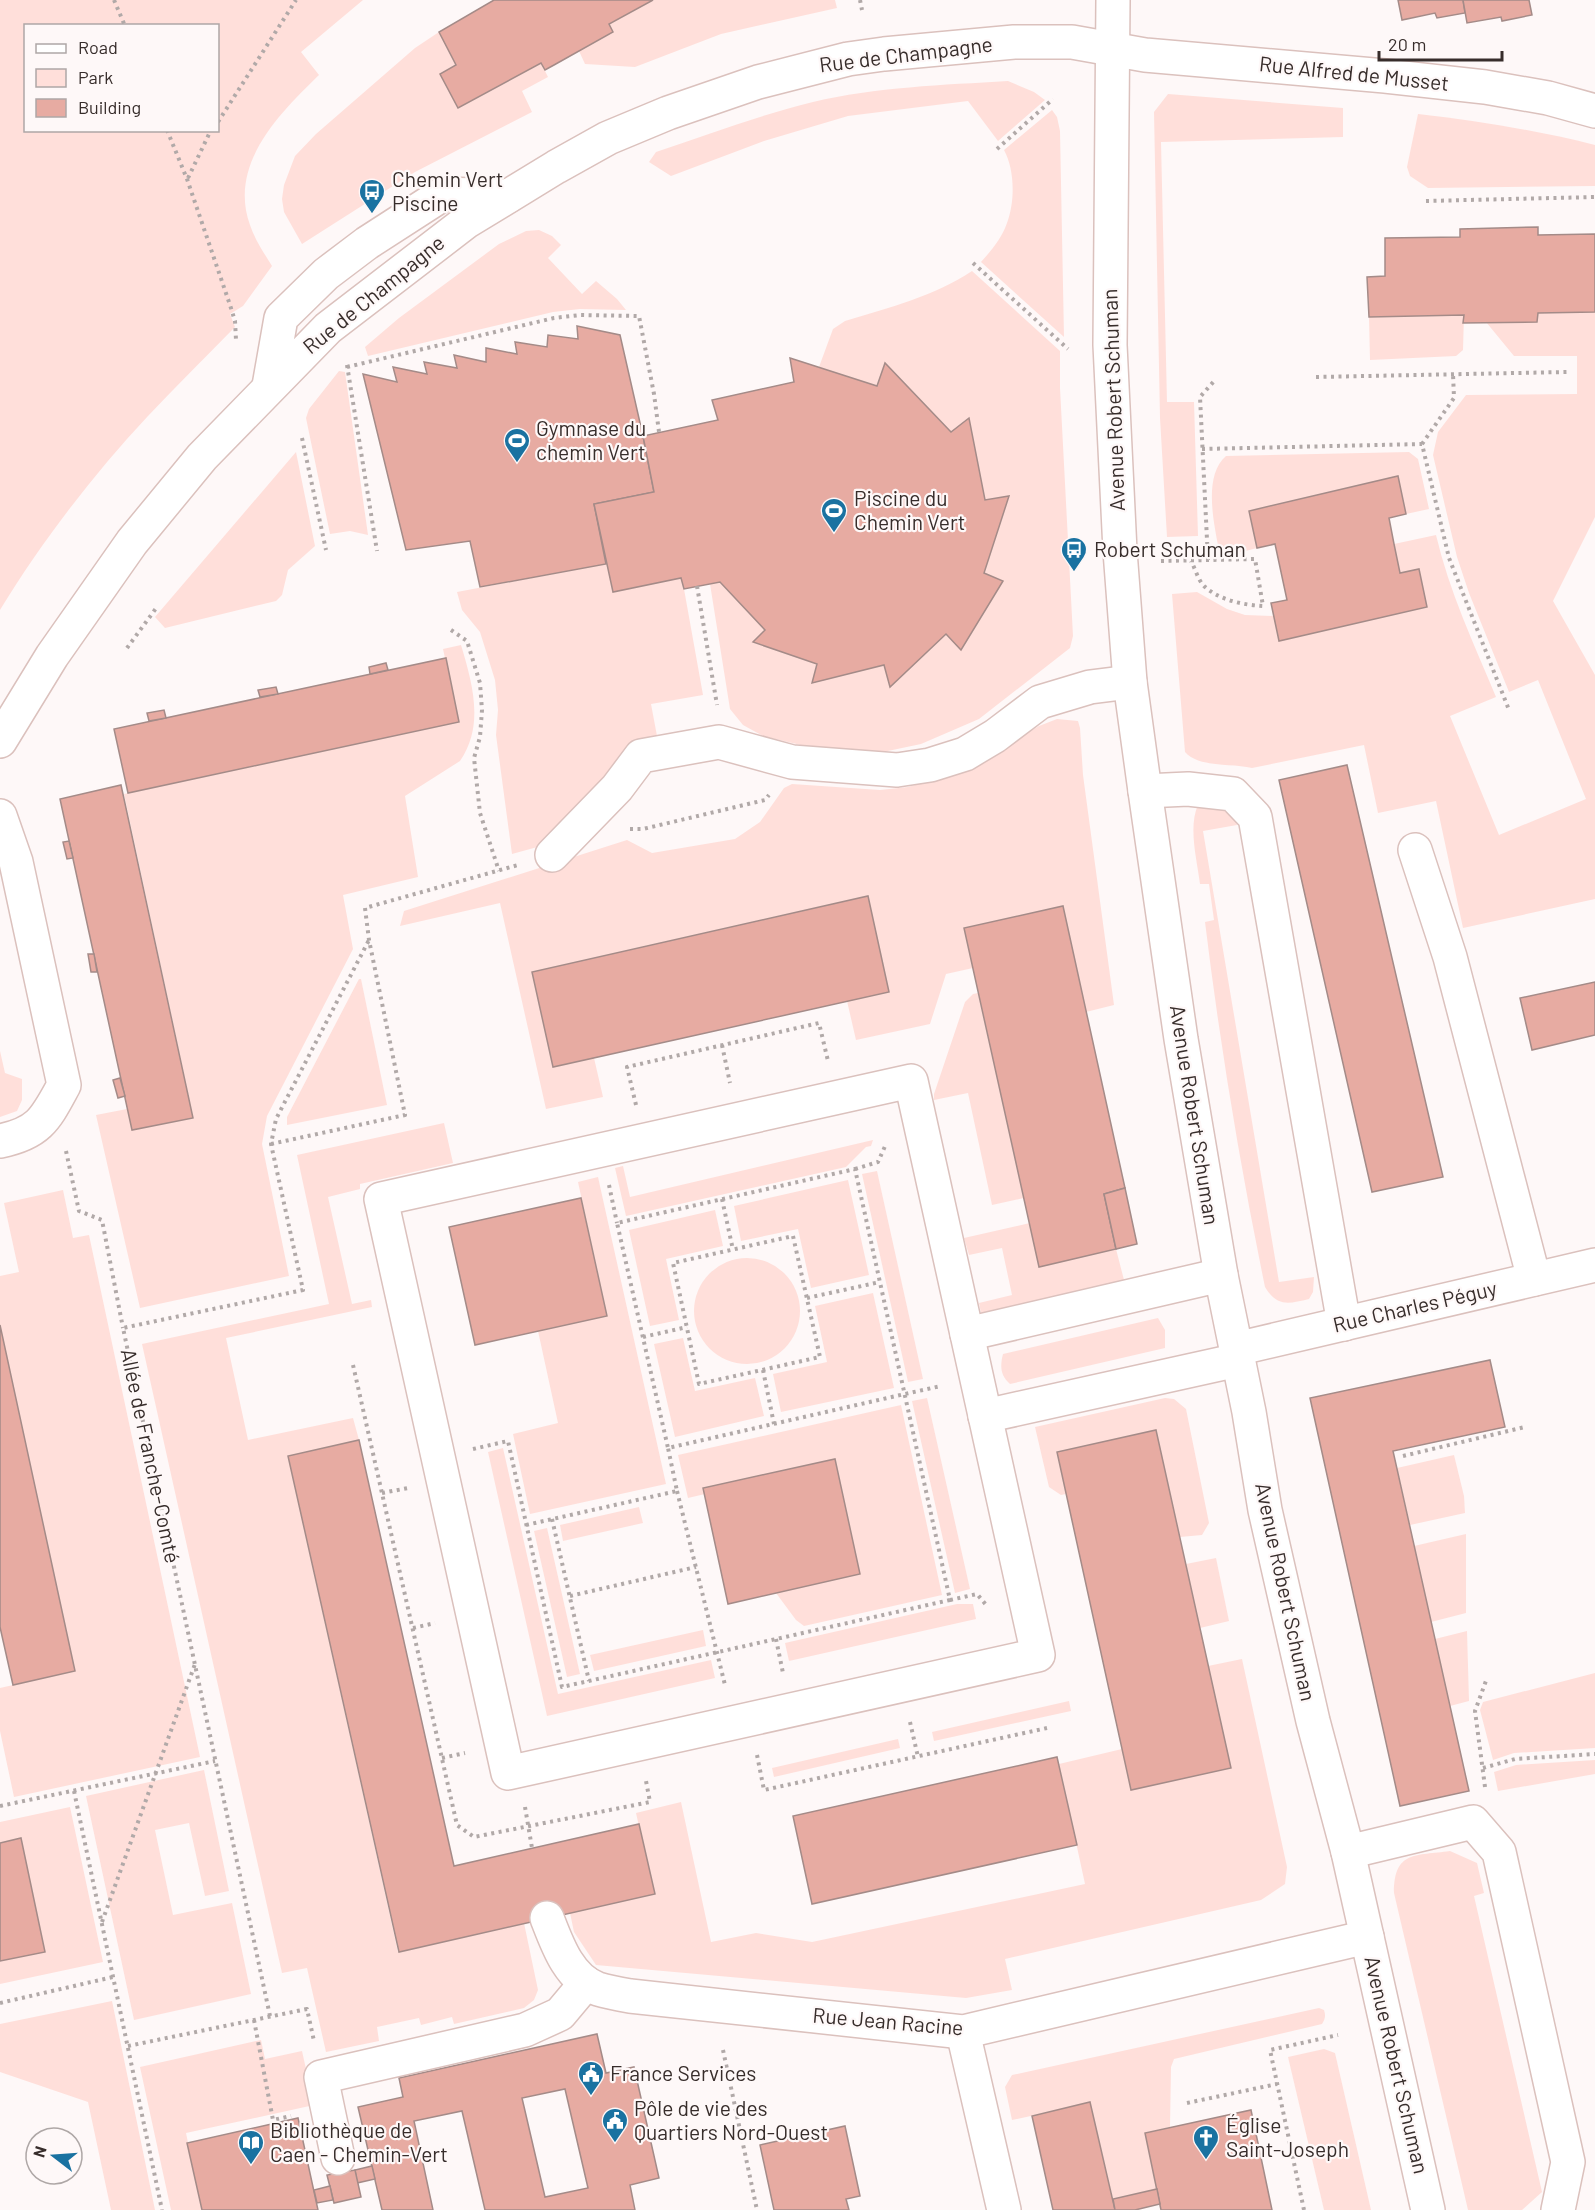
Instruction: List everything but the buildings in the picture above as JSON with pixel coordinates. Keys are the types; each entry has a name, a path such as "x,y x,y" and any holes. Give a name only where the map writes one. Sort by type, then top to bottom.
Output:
{"street":[{"name":"Avenue Robert Schuman","path":"1113,0 1110,345 1119,551 1130,682 1145,791 1181,1039 1221,1275 1270,1532 1313,1721 1348,1852 1428,2210"},
{"name":"Rue de Champagne","path":"0,741 52,656 132,542 202,457 328,328 465,222 608,138 668,113 758,82 814,66 884,54 1014,42 1072,42 1112,50"},
{"name":"Rue Alfred de Musset","path":"1112,50 1485,87 1548,98 1595,111"},
{"path":"269,386 282,318 326,274 367,243 443,194 508,196"},
{"path":"552,855 616,788 641,756 718,742 792,762 897,770 930,765 965,754 995,736 1040,702 1090,687 1130,682"},
{"path":"1145,791 1188,789 1233,794 1254,817 1344,1324"},
{"path":"0,816 16,862 64,1085 46,1118 30,1132 0,1141"},
{"path":"1415,850 1450,957 1534,1279"},
{"path":"911,1081 1038,1655 508,1773 381,1200 836,1098 911,1081"},
{"name":"Rue Charles Péguy","path":"985,1416 1237,1355 1344,1324 1595,1265"},
{"path":"967,1334 1221,1275"},
{"path":"1348,1852 1473,1822 1499,1852 1568,2162 1558,2210"},
{"path":"338,2158 321,2077 525,2030 560,2014 586,1983 573,1971 558,1947 547,1918"},
{"name":"Rue Jean Racine","path":"586,1983 598,1989 630,1996 963,2032 1367,1937"},
{"path":"963,2032 1004,2210"}],"path":[{"path":"114,0 124,24"},
{"path":"219,120 296,0"},
{"path":"860,0 862,10"},
{"path":"997,149 1053,99"},
{"path":"169,132 235,321"},
{"path":"187,180 210,132"},
{"path":"1426,201 1595,197"},
{"path":"973,263 1068,349"},
{"path":"347,367 554,318 580,315 639,316 659,432"},
{"path":"347,361 377,550"},
{"path":"1316,377 1567,372"},
{"path":"1454,374 1455,399 1422,444 1449,558 1509,710"},
{"path":"1208,560 1200,397 1216,379"},
{"path":"302,438 326,550"},
{"path":"1202,449 1422,444"},
{"path":"1161,561 1255,559 1263,606 1246,605 1231,600 1204,586 1191,561"},
{"path":"697,586 718,714 718,742"},
{"path":"127,648 157,607"},
{"path":"271,1144 405,1115 369,940 365,908 499,871 480,813 474,758 480,737 482,710 480,683 467,641 451,630"},
{"path":"643,829 765,800"},
{"name":"Allée de Franche-Comté","path":"270,2016 123,1328 303,1290 271,1144 276,1119 369,940"},
{"path":"644,1141 627,1067 819,1023 836,1098"},
{"path":"66,1149 79,1212 102,1220 123,1328"},
{"path":"438,1457 508,1441 562,1687 717,1652 950,1599 855,1169 617,1223 677,1491 717,1652"},
{"path":"722,1199 733,1250"},
{"path":"793,1236 820,1357 699,1384 673,1263 733,1250 793,1236"},
{"path":"807,1298 880,1282"},
{"path":"643,1337 687,1327"},
{"path":"763,1370 774,1424"},
{"path":"668,1448 904,1394"},
{"path":"1403,1456 1525,1427"},
{"path":"526,1525 677,1491"},
{"path":"552,1519 589,1681"},
{"path":"570,1596 696,1567"},
{"path":"101,1923 195,1664"},
{"path":"1473,1822 1485,1792 1475,1711 1487,1678"},
{"path":"749,1719 764,1790 1047,1728"},
{"path":"1482,1768 1515,1759 1595,1754"},
{"path":"0,1806 215,1761"},
{"path":"74,1791 162,2210"},
{"path":"0,2003 113,1977"},
{"path":"128,2046 307,2009 315,2047"},
{"path":"254,2020 273,2120"},
{"path":"1304,2210 1270,2050 1338,2035"},
{"path":"723,2050 758,2210"},
{"path":"1187,2103 1278,2084"}],"green space":[{"path":"0,0 363,0 301,52 319,75 274,123 252,161 246,181 245,203 252,231 272,266 243,306 230,314 235,327 128,438 69,509 0,610"},
{"path":"653,0 835,0 837,8 721,34 635,67 585,64 579,51 613,32 609,24"},
{"path":"439,32 456,65 440,74 458,108 541,63 548,77 522,91 532,112 415,172 302,244 284,212 282,199 284,185 295,156 316,134 415,48"},
{"path":"1008,81 1034,92 1045,100 998,141 968,101 848,116 764,141 671,176 649,162 656,152 753,119 813,102 885,90"},
{"path":"1168,94 1343,108 1343,137 1161,142 1167,402 1194,402 1198,536 1167,537 1160,418 1154,112"},
{"path":"1052,110 1057,117 1060,131 1064,337 981,262 999,239 1010,215 1012,176 1004,150"},
{"path":"1418,114 1507,126 1595,145 1595,186 1428,188 1410,176 1407,167"},
{"path":"539,230 552,236 561,245 548,258 582,294 596,281 626,310 580,309 553,312 368,356 365,347 399,318 499,244 526,231"},
{"name":"Piscine du Chemin Vert","path":"972,271 1060,351 1073,636 1070,648 979,719 921,744 883,752 830,752 763,736 743,725 730,709 710,584 684,589 703,695 651,704 657,736 638,740 625,766 541,846 512,854 496,735 498,710 495,680 480,632 462,610 457,592 606,564 594,504 653,492 643,436 717,420 712,400 793,382 790,358 819,367 833,329 845,321 927,295"},
{"path":"1595,312 1595,517 1553,601 1595,675 1595,899 1463,928 1436,801 1378,813 1364,745 1252,768 1207,763 1185,752 1172,594 1197,592 1227,609 1245,615 1274,616 1280,640 1427,607 1419,570 1400,573 1394,544 1436,535 1455,597 1496,697 1450,716 1499,835 1586,799 1538,680 1509,692 1457,557 1433,455 1438,432 1466,395 1577,394 1577,356 1514,356 1486,322 1537,322 1538,313"},
{"path":"1464,315 1463,350 1456,356 1370,360 1369,317"},
{"path":"339,371 345,372 368,535 350,531 330,534 306,418 309,409"},
{"path":"296,452 315,546 288,570 282,595 276,601 165,628 155,617"},
{"path":"1409,452 1418,459 1429,509 1406,514 1398,476 1249,511 1257,548 1232,552 1218,545 1212,486 1219,464 1226,456"},
{"path":"461,645 474,703 472,733 468,747 460,761 405,796 418,877 343,895 353,949 267,1116 262,1144 289,1276 140,1308 96,1115 127,1109 133,1130 193,1117 124,794 459,722 443,649"},
{"path":"1057,719 1078,721 1080,728 1083,775 1114,1005 1086,1012 1063,906 964,928 973,968 946,974 930,1024 856,1040 847,1001 889,992 867,896 532,972 553,1067 594,1058 603,1097 546,1109 500,903 400,926 404,911 627,840 652,853 735,839 760,822 784,788 792,784 880,790 908,787 956,773 982,763 1039,726"},
{"path":"1198,805 1231,808 1237,825 1203,831 1279,1282 1314,1277 1313,1292 1309,1299 1302,1301 1289,1303 1279,1301 1265,1287 1239,1151 1217,1014 1205,922 1214,920 1209,884 1200,884 1194,844 1194,823"},
{"path":"361,979 387,1105 287,1125 287,1117"},
{"path":"978,993 1024,1198 992,1205 968,1093 934,1100 934,1094 965,1002 973,994"},
{"path":"0,1051 5,1073 22,1079 22,1100 17,1111 0,1117"},
{"path":"444,1123 453,1163 360,1184 360,1189 328,1197 352,1304 371,1300 372,1307 226,1338 248,1440 353,1418 359,1440 288,1456 398,1952 524,1923 538,1990 534,2000 524,2008 454,2024 452,2017 421,2025 419,2018 377,2027 379,2041 326,2052 307,1968 282,1973 142,1344 329,1304 297,1155"},
{"path":"873,1140 871,1146 866,1147 846,1167 626,1216 615,1168 623,1166 630,1197"},
{"path":"877,1171 923,1379 908,1382 862,1174"},
{"path":"598,1177 666,1484 530,1514 513,1434 558,1423 538,1331 607,1316 578,1182"},
{"path":"848,1180 869,1275 811,1288 798,1229 741,1241 734,1206"},
{"path":"63,1190 73,1238 89,1235 200,1757 14,1797 0,1731 0,1688 75,1671 0,1325 0,1276 19,1272 4,1203"},
{"path":"715,1210 723,1246 666,1259 679,1320 650,1326 629,1230"},
{"path":"1030,1223 1116,1249 1124,1280 981,1313 979,1303 1012,1295 1002,1248 969,1255 964,1238"},
{"path":"747,1258 767,1262 785,1273 796,1291 800,1311 796,1331 785,1349 767,1360 747,1364 727,1360 709,1349 698,1331 694,1311 698,1291 709,1273 727,1262"},
{"path":"873,1293 894,1388 781,1412 773,1374 827,1362 815,1306"},
{"path":"1158,1318 1165,1330 1165,1348 1010,1384 1003,1374 1001,1366 1003,1354"},
{"path":"683,1338 695,1391 755,1378 764,1416 675,1437 654,1344"},
{"path":"927,1398 970,1589 955,1593 912,1401"},
{"path":"1165,1398 1174,1399 1186,1409 1209,1523 1202,1535 1180,1537 1156,1430 1057,1452 1066,1494 1061,1495 1049,1487 1035,1427"},
{"path":"901,1405 942,1595 804,1626 796,1620 776,1593 860,1574 835,1459 704,1488 705,1494 688,1498 678,1455"},
{"path":"503,1448 558,1694 711,1660 715,1678 547,1716 488,1452"},
{"path":"1454,1455 1464,1496 1465,1513 1410,1525 1397,1468"},
{"path":"639,1507 643,1523 563,1541 560,1525"},
{"path":"547,1528 580,1674 567,1677 534,1531"},
{"path":"1466,1534 1466,1613 1431,1622 1414,1546"},
{"path":"1216,1558 1229,1621 1200,1628 1186,1564"},
{"path":"957,1604 973,1604 976,1619 789,1661 785,1643"},
{"path":"703,1630 706,1646 594,1671 590,1655"},
{"path":"1467,1631 1469,1701 1450,1706 1435,1639"},
{"path":"1242,1659 1287,1867 1285,1884 1261,1900 1005,1959 1012,1990 966,1998 596,1965 574,1932 570,1913 654,1894 636,1813 681,1802 711,1942 756,1933 812,1942 1085,1884 1059,1764 1122,1749 1131,1790 1230,1768 1208,1666"},
{"path":"1595,1673 1595,1748 1514,1753 1493,1760 1480,1710 1483,1702"},
{"path":"1069,1701 1071,1711 934,1741 932,1732"},
{"path":"898,1739 900,1748 774,1777 772,1768"},
{"path":"1595,1760 1595,1774 1498,1791 1494,1772 1516,1765"},
{"path":"204,1770 229,1891 205,1896 189,1823 155,1830 173,1915 232,1903 251,1994 134,2020 86,1796"},
{"path":"70,1807 103,1962 0,1984 0,1961 45,1951 21,1838 0,1843 0,1822"},
{"path":"1450,1851 1477,1863 1484,1893 1474,1896 1542,2192 1522,2210 1468,2210 1394,1893 1395,1879 1403,1862 1417,1855"},
{"path":"112,2001 155,2210 111,2210 88,2102 0,2072 0,2024"},
{"path":"1319,2008 1325,2012 1322,2024 1174,2059 1171,2067 1170,2127 1145,2133 1157,2189 1113,2199 1090,2103 1012,2120 1005,2087 1012,2075"},
{"path":"261,2040 265,2059 302,2051 314,2105 186,2133 202,2210 171,2210 140,2067"},
{"path":"1324,2049 1335,2053 1371,2210 1324,2210 1288,2057"}],"place":[{"name":"Chemin Vert Piscine","path":"372,215"},
{"name":"Gymnase du chemin Vert","path":"517,464"},
{"name":"Piscine du Chemin Vert","path":"834,534"},
{"name":"Robert Schuman","path":"1074,573"},
{"name":"France Services","path":"591,2097"},
{"name":"Pôle de vie des Quartiers Nord-Ouest","path":"615,2144"},
{"name":"Église Saint-Joseph","path":"1206,2161"},
{"name":"Bibliothèque de Caen - Chemin-Vert","path":"251,2166"}]}
